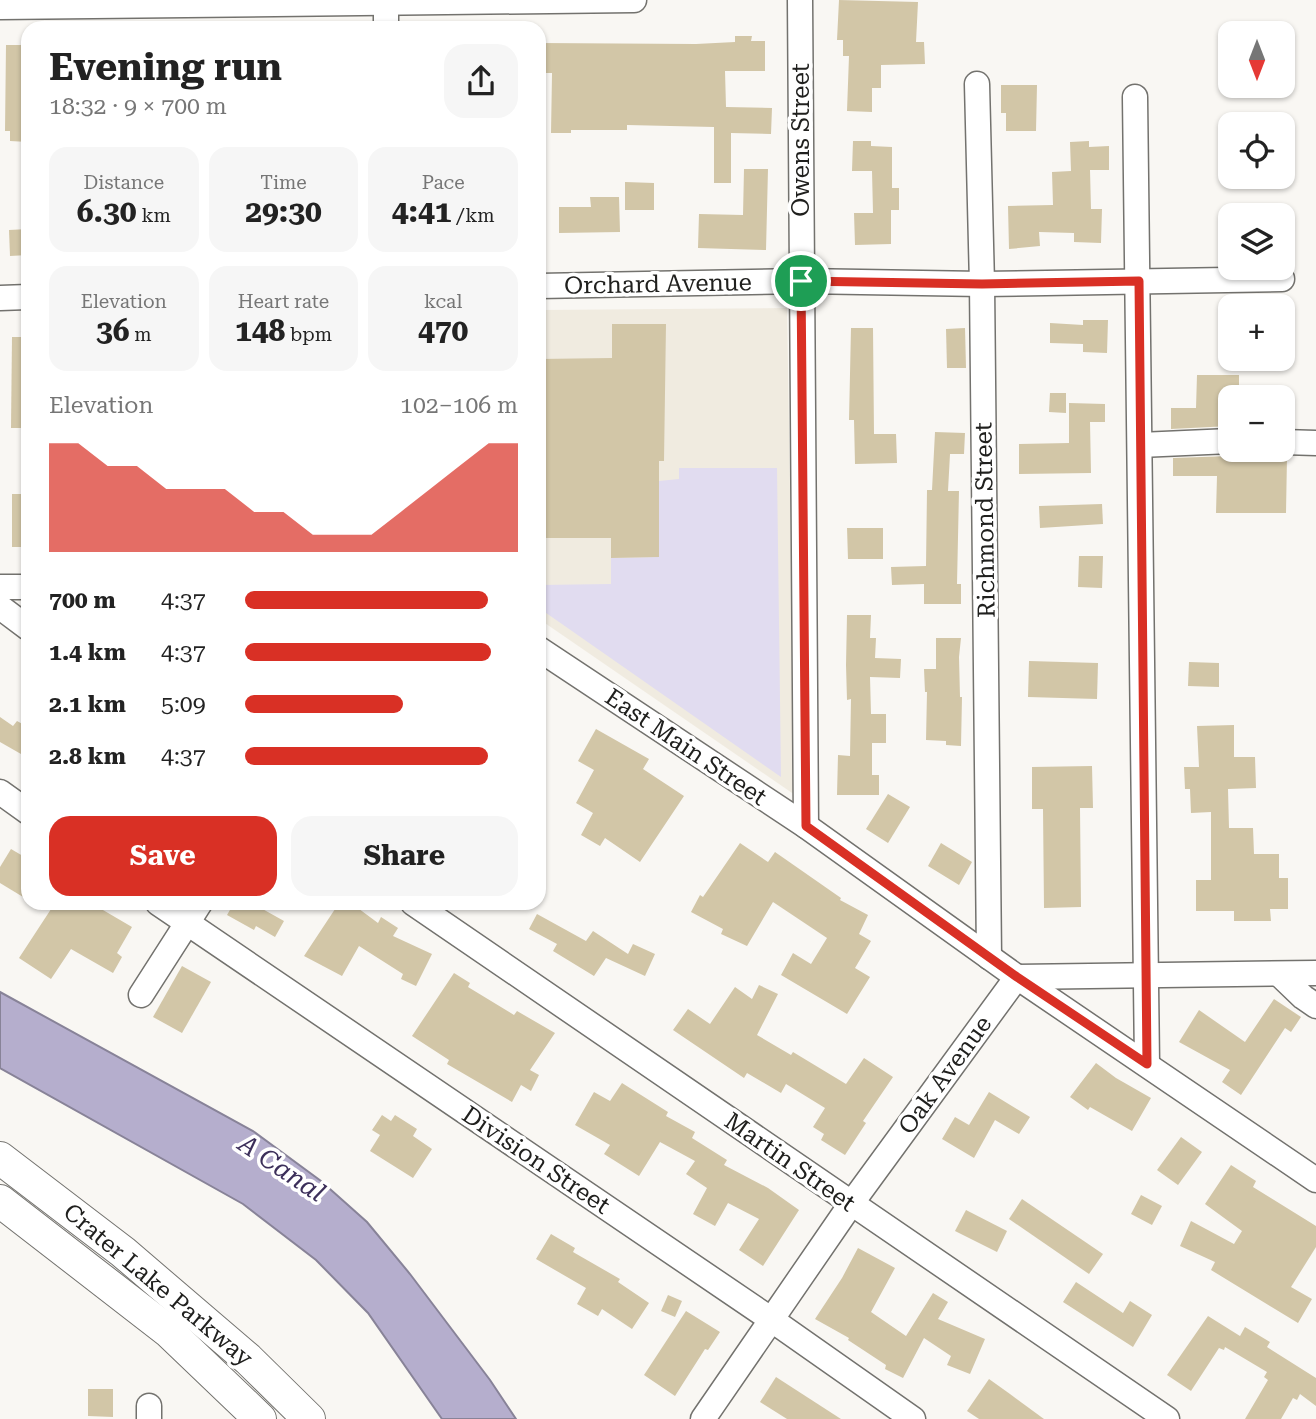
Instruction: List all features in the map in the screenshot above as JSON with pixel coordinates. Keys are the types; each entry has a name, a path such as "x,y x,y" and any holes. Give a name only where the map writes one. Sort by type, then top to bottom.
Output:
{"main road":[{"name":"Crater Lake Parkway","path":"0,1158 123,1252 248,1359 309,1419"},
{"name":"Crater Lake Parkway","path":"0,1201 168,1331 260,1419"}],"street":[{"path":"0,7 634,0"},
{"name":"Owens Street","path":"800,0 806,826"},
{"path":"386,1 386,21"},
{"name":"Richmond Street","path":"977,84 982,284 989,957"},
{"path":"1135,97 1147,1064"},
{"name":"Orchard Avenue","path":"546,286 801,281 982,284 1218,280"},
{"path":"0,298 21,297"},
{"path":"1140,445 1218,442"},
{"path":"1295,442 1316,443"},
{"path":"0,587 21,587"},
{"path":"0,607 21,623"},
{"name":"East Main Street","path":"546,654 806,826 1017,977 1316,1180"},
{"path":"0,792 21,807"},
{"name":"Martin Street","path":"423,910 1167,1419"},
{"path":"141,995 194,913"},
{"name":"Division Street","path":"194,913 913,1419"},
{"path":"1017,977 1316,973"},
{"path":"1279,974 1316,1006"},
{"name":"Oak Avenue","path":"703,1419 851,1204 1017,977"}],"shaded area":[{"path":"787,308 795,795 546,624 546,310"},
{"path":"679,468 777,468 781,777 546,613 546,585 611,584 611,558 659,557 659,481 679,479"}],"water":[{"name":"A Canal","path":"0,992 253,1131 321,1181 367,1222 410,1274 516,1419 442,1419 368,1313 316,1260 243,1204 0,1068"}],"building":[{"path":"839,0 918,2 916,42 924,42 925,64 881,65 881,88 872,88 872,112 847,111 849,56 843,56 843,40 837,40"},
{"path":"735,36 752,36 751,41 765,41 765,71 725,71 726,107 772,108 771,134 731,133 731,183 714,183 714,127 627,125 627,130 571,130 571,133 551,133 552,73 546,73 546,43 735,42"},
{"path":"6,45 21,45 21,142 10,141 10,131 5,131"},
{"path":"1001,85 1037,85 1036,131 1006,131 1006,113 1001,113"},
{"path":"853,141 871,141 871,146 892,147 892,188 899,188 899,210 891,210 891,244 855,245 854,213 873,213 872,171 852,171"},
{"path":"1089,141 1089,147 1109,146 1109,170 1090,170 1091,209 1102,209 1101,243 1074,242 1074,233 1039,232 1040,246 1009,249 1008,206 1053,205 1052,172 1071,171 1070,142"},
{"path":"744,169 768,169 766,250 698,248 699,214 743,215"},
{"path":"625,182 654,183 654,210 625,210"},
{"path":"590,197 619,197 620,232 559,233 559,207 591,207"},
{"path":"21,229 21,255 10,256 9,230"},
{"path":"1083,320 1108,320 1107,353 1083,352 1083,344 1050,343 1050,323 1083,325"},
{"path":"612,324 666,324 664,461 659,461 659,557 611,558 611,538 546,538 546,359 612,358"},
{"path":"851,328 873,328 874,434 896,434 897,463 855,464 854,420 849,420"},
{"path":"965,328 966,368 947,368 946,329"},
{"path":"12,337 21,337 21,428 11,428"},
{"path":"1197,375 1239,375 1239,385 1218,385 1218,427 1171,429 1171,408 1196,408"},
{"path":"1050,393 1066,393 1066,413 1049,412"},
{"path":"1069,403 1105,404 1105,422 1090,422 1091,473 1019,474 1019,444 1069,443"},
{"path":"935,432 965,433 964,454 950,454 948,491 959,491 957,584 961,584 961,604 924,604 924,584 892,585 891,567 926,566 927,490 932,490"},
{"path":"1218,456 1218,462 1287,462 1286,513 1216,513 1217,476 1173,476 1173,458"},
{"path":"12,494 21,494 21,547 12,547"},
{"path":"1102,504 1103,524 1040,528 1039,506"},
{"path":"847,528 883,528 883,559 848,559"},
{"path":"1079,556 1103,556 1102,588 1078,587"},
{"path":"847,615 871,615 870,638 876,638 875,658 901,659 900,678 870,677 871,714 886,714 886,743 872,743 872,775 879,775 879,795 837,795 838,755 850,756 851,699 847,700"},
{"path":"936,638 961,638 961,746 946,745 946,741 926,740 927,692 924,669 936,669"},
{"path":"1029,661 1098,663 1097,699 1028,697"},
{"path":"1189,662 1219,663 1219,687 1188,686"},
{"path":"0,717 13,726 17,721 21,723 21,754 0,742"},
{"path":"1234,725 1234,757 1255,757 1256,788 1228,789 1229,828 1253,828 1254,854 1279,854 1279,878 1288,878 1288,909 1270,909 1271,921 1234,921 1234,911 1196,911 1196,880 1211,880 1211,812 1191,813 1190,789 1185,789 1184,767 1199,767 1197,726"},
{"path":"596,729 649,759 643,769 684,796 640,862 605,838 600,846 581,835 593,813 576,803 594,770 578,761"},
{"path":"1092,766 1093,808 1080,808 1081,907 1044,908 1043,809 1032,809 1032,767"},
{"path":"888,794 910,807 888,843 866,829"},
{"path":"740,843 768,862 775,852 841,898 840,900 868,915 859,934 871,941 855,968 870,977 847,1014 781,975 793,953 811,964 827,938 773,902 747,946 721,934 723,929 691,912 700,895 703,897"},
{"path":"941,843 972,862 959,885 928,866"},
{"path":"11,849 21,855 21,896 0,883 0,867"},
{"path":"50,910 103,910 132,927 117,953 122,957 113,973 71,949 51,979 19,958"},
{"path":"230,910 264,910 284,921 275,937 256,926 254,930 227,915"},
{"path":"334,910 360,910 378,923 381,917 398,928 393,936 432,954 416,986 401,979 403,974 359,946 342,976 304,956"},
{"path":"537,914 586,941 593,931 628,954 633,944 655,954 645,976 606,958 594,976 553,951 557,944 529,929"},
{"path":"182,966 211,982 182,1033 153,1017"},
{"path":"454,973 470,983 468,987 514,1015 517,1011 555,1033 530,1070 539,1075 531,1091 521,1085 512,1102 447,1064 449,1060 412,1036"},
{"path":"759,985 778,994 757,1035 791,1055 793,1052 846,1084 864,1058 893,1077 863,1121 866,1123 845,1155 821,1140 824,1134 813,1127 825,1108 786,1084 781,1093 747,1073 744,1078 673,1030 688,1009 710,1024 735,987 752,999"},
{"path":"1274,999 1301,1017 1291,1032 1285,1028 1241,1095 1222,1082 1230,1070 1179,1042 1199,1010 1245,1042"},
{"path":"1096,1063 1151,1098 1132,1131 1090,1107 1088,1110 1070,1097"},
{"path":"622,1083 668,1112 666,1116 695,1132 692,1138 727,1160 724,1165 768,1188 799,1210 763,1266 739,1250 759,1219 728,1203 715,1226 693,1214 707,1188 686,1174 695,1161 660,1142 639,1176 604,1154 610,1145 575,1125 594,1092 610,1101"},
{"path":"989,1092 1030,1117 1019,1134 995,1120 974,1158 942,1139 955,1117 969,1125"},
{"path":"382,1115 391,1121 395,1115 417,1129 413,1136 432,1149 413,1178 370,1151 380,1135 372,1130"},
{"path":"1181,1137 1202,1152 1178,1185 1157,1170"},
{"path":"1231,1165 1256,1181 1253,1187 1316,1226 1316,1247 1291,1287 1312,1299 1298,1323 1211,1270 1215,1262 1180,1246 1191,1221 1234,1244 1242,1231 1205,1204"},
{"path":"1141,1195 1162,1206 1152,1225 1131,1214"},
{"path":"1022,1199 1103,1254 1089,1274 1009,1219"},
{"path":"966,1210 1007,1231 997,1252 955,1231"},
{"path":"551,1234 575,1248 573,1252 620,1279 618,1282 649,1303 632,1329 602,1309 598,1316 577,1304 586,1288 536,1259"},
{"path":"858,1248 895,1268 871,1312 906,1336 933,1293 948,1302 938,1319 985,1339 970,1374 947,1365 951,1356 924,1338 903,1378 885,1369 886,1365 848,1340 849,1338 815,1319"},
{"path":"1076,1282 1123,1313 1130,1301 1152,1315 1133,1347 1063,1302"},
{"path":"668,1295 682,1301 675,1317 661,1311"},
{"path":"686,1311 720,1332 708,1350 705,1349 675,1396 644,1375"},
{"path":"1208,1316 1240,1336 1245,1327 1270,1342 1267,1347 1316,1378 1316,1406 1300,1394 1297,1400 1293,1398 1281,1419 1245,1419 1268,1380 1264,1377 1267,1372 1225,1347 1224,1350 1219,1348 1191,1391 1167,1375"},
{"path":"776,1377 841,1419 787,1419 760,1402"},
{"path":"989,1379 1044,1419 979,1419 967,1411"},
{"path":"88,1389 113,1389 113,1417 88,1416"}],"route":[{"path":"801,281 982,284 1139,281 1147,1064 1017,977 806,826 801,281"}]}
